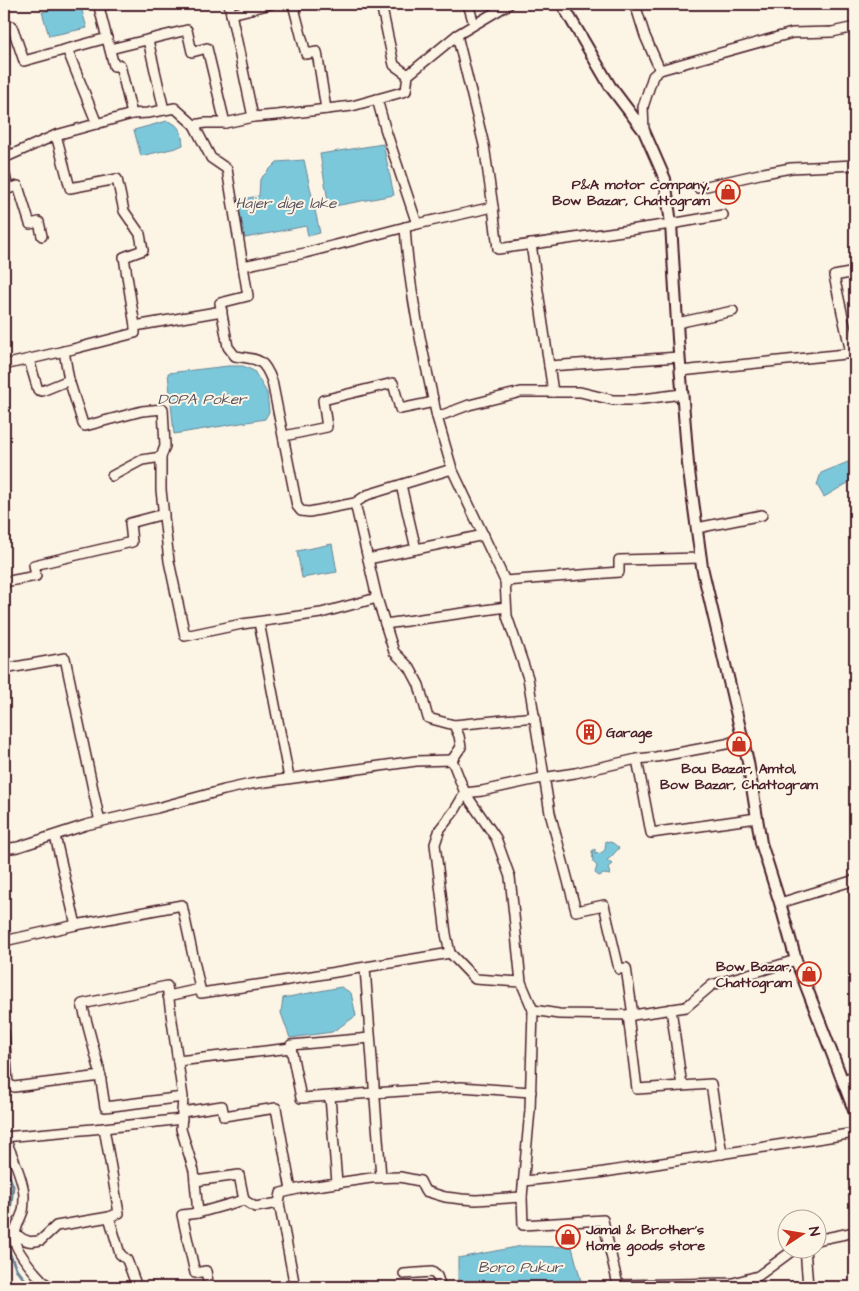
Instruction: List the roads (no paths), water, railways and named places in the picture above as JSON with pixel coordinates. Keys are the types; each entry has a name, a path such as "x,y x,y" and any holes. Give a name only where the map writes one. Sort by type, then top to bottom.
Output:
{"street":[{"path":"107,4 99,7 114,66 120,65 132,114"},
{"path":"229,4 253,117"},
{"path":"231,14 271,4"},
{"path":"293,4 306,54 317,52 326,110"},
{"path":"381,4 394,65 408,75"},
{"path":"468,4 474,24"},
{"path":"194,125 205,123 225,124 253,117 352,106 406,91 408,75 458,35 509,4"},
{"path":"562,4 610,86 644,131 665,179 671,224 688,464 701,558 743,738 761,843 796,960 855,1113"},
{"path":"635,4 645,36 660,70"},
{"path":"4,29 12,26 24,61 107,38"},
{"path":"644,131 643,107 653,76 660,70 792,33 832,32 855,27"},
{"path":"110,49 187,30 192,52 207,48 225,124"},
{"path":"458,35 484,145 498,249 723,215"},
{"path":"148,40 164,110"},
{"path":"67,49 96,124"},
{"path":"377,99 417,224"},
{"path":"4,144 6,157 56,135 132,114 175,108 194,125 210,158 227,169 248,296 220,303 228,347 235,356 260,360 268,370 284,436 297,506 302,511 309,512 355,503 367,496 452,469"},
{"path":"4,365 135,333 124,257 143,250 140,234 124,211 117,180 70,188 56,135"},
{"path":"698,188 790,168 855,165"},
{"path":"4,170 6,190 18,186 30,224 38,222 42,236"},
{"path":"243,266 305,253 417,224 493,207"},
{"path":"405,227 407,260 425,365 437,417 452,469 505,581 507,616 528,678 550,813 576,911 604,905 619,968 626,968 637,1088 711,1084 722,1154"},
{"path":"531,244 553,392"},
{"path":"680,371 853,353 834,276 855,272"},
{"path":"135,326 222,311"},
{"path":"677,323 733,312"},
{"path":"64,351 69,380 85,426 142,411 163,409 165,446 161,457 161,490 169,561 185,636 321,613 377,598"},
{"path":"549,366 679,357"},
{"path":"29,360 38,390 42,391 69,380"},
{"path":"284,436 327,427 322,400 393,383 400,409 434,402"},
{"path":"437,417 469,404 521,392 580,392 613,400 635,400 682,394"},
{"path":"112,476 142,460 161,457"},
{"path":"401,485 416,549"},
{"path":"355,503 377,598 394,652 410,668 419,685 428,718 454,725 535,717"},
{"path":"4,582 36,576 34,565 132,542 130,523 164,514"},
{"path":"697,528 762,515"},
{"path":"368,559 484,535"},
{"path":"505,581 619,572 619,560 701,558"},
{"path":"385,624 506,607"},
{"path":"259,622 289,778"},
{"path":"4,669 64,658 100,822"},
{"path":"452,760 461,747 454,725"},
{"path":"465,793 636,759 726,744 743,738"},
{"path":"636,759 650,833 757,818"},
{"path":"4,849 18,847 100,822 224,790 289,778 416,761 452,760"},
{"path":"452,760 465,793 496,838 510,877 521,982 533,1010 531,1092 522,1197 523,1225 604,1220 618,1286 734,1285 758,1276 782,1258"},
{"path":"465,793 456,810 440,829 435,844 450,953 475,979 521,982"},
{"path":"55,836 76,925"},
{"path":"780,903 855,880"},
{"path":"4,940 182,905 201,993 450,953"},
{"path":"533,1010 559,1014 631,1015 686,1007 712,985 796,960"},
{"path":"365,968 381,1177"},
{"path":"183,1097 105,1107 100,1068 82,1004 167,986 183,1097 181,1129 194,1171 198,1213"},
{"path":"168,996 200,989"},
{"path":"671,1009 682,1086"},
{"path":"4,1032 6,1084 14,1088 101,1076"},
{"path":"178,1061 291,1048 291,1045 370,1038"},
{"path":"291,1048 301,1098 461,1088 531,1092"},
{"path":"842,1081 855,1075"},
{"path":"330,1097 337,1183"},
{"path":"50,1287 43,1283 26,1261 15,1242 23,1209 24,1194 19,1172 4,1137 104,1128 182,1115 222,1106 224,1116 276,1108 292,1190"},
{"path":"4,1232 16,1233 27,1241 41,1240 56,1226 109,1217 119,1213 104,1128"},
{"path":"524,1181 598,1173 855,1133"},
{"path":"195,1182 239,1175 244,1200"},
{"path":"295,1287 279,1203 281,1193 302,1188 381,1177 400,1177 420,1181 425,1191 444,1197 476,1200 522,1197"},
{"path":"209,1287 206,1271 195,1273 182,1215 198,1213 244,1200 255,1206 279,1203"},
{"path":"109,1217 120,1254 127,1260 137,1287"},
{"path":"826,1238 855,1232"},
{"path":"805,1258 808,1287"},
{"path":"404,1274 432,1272 437,1276 441,1287"}],"water":[{"path":"80,4 87,28 49,36 42,12"},
{"path":"167,121 175,124 180,130 183,145 141,156 134,130"},
{"name":"Hajer dige lake","path":"383,144 394,195 329,207 320,154"},
{"name":"Hajer dige lake","path":"304,160 320,233 308,236 306,226 245,238 237,200 259,196 260,179 277,162"},
{"name":"DOPA Poker","path":"243,366 254,371 267,393 269,412 265,419 174,434 168,373"},
{"path":"848,462 855,470 848,483 824,497 817,485 821,473"},
{"path":"332,544 337,572 302,578 297,551"},
{"path":"606,841 613,843 619,848 607,860 612,864 608,867 610,875 604,874 599,876 595,873 597,866 593,862 592,851 595,849 595,854 601,853 605,850"},
{"path":"341,987 351,993 356,1016 332,1032 290,1038 281,1013 283,998"},
{"name":"Boro Pukur","path":"522,1246 572,1247 582,1285 575,1287 458,1287 458,1258"}],"waterway":[{"path":"4,1163 13,1186 6,1246 17,1270 31,1287"}],"place":[{"name":"P&A motor company, Bow Bazar, Chattogram","path":"728,192"},
{"name":"Garage","path":"589,732"},
{"name":"Bou Bazar, Amtol, Bow Bazar, Chattogram","path":"739,744"},
{"name":"Bow Bazar, Chattogram","path":"809,974"},
{"name":"Jamal & Brother's Home goods store","path":"568,1237"}]}
